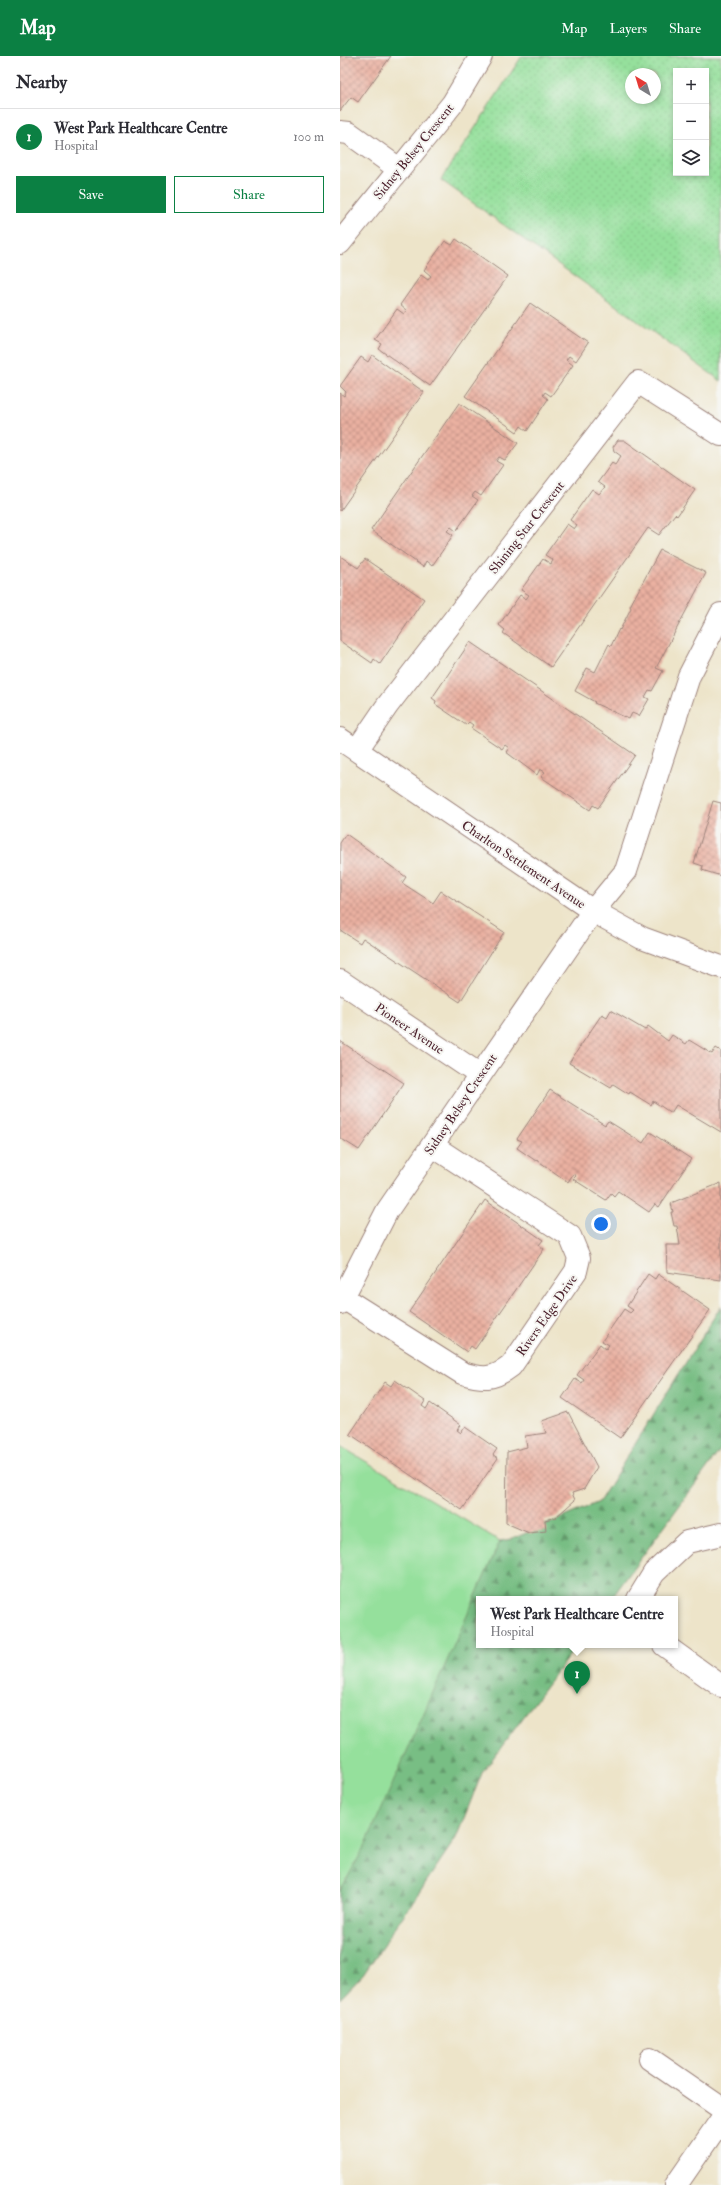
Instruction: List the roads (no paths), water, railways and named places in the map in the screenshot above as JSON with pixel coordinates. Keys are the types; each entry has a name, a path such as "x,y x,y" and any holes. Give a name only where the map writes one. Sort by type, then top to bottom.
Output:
{"street":[{"name":"Sidney Belsey Crescent","path":"340,243 454,103 482,56"},
{"path":"340,132 349,133 399,169"},
{"name":"Shining Star Crescent","path":"348,744 387,706 638,382 721,435"},
{"path":"593,911 626,871 689,676 721,614"},
{"name":"Charlton Settlement Avenue","path":"348,744 593,911 642,938 721,967"},
{"name":"Sidney Belsey Crescent","path":"341,1299 387,1211 593,911"},
{"name":"Pioneer Avenue","path":"340,981 480,1075"},
{"name":"Rivers Edge Drive","path":"341,1299 462,1373 481,1378 500,1374 511,1366 576,1272 579,1258 570,1236 433,1146"},
{"path":"640,1596 654,1573 687,1542 721,1534"},
{"path":"668,1648 721,1686"},
{"path":"650,2059 721,2108"},
{"path":"676,2185 721,2120"}],"place":[{"name":"West Park Healthcare Centre","path":"577,1694"}]}
